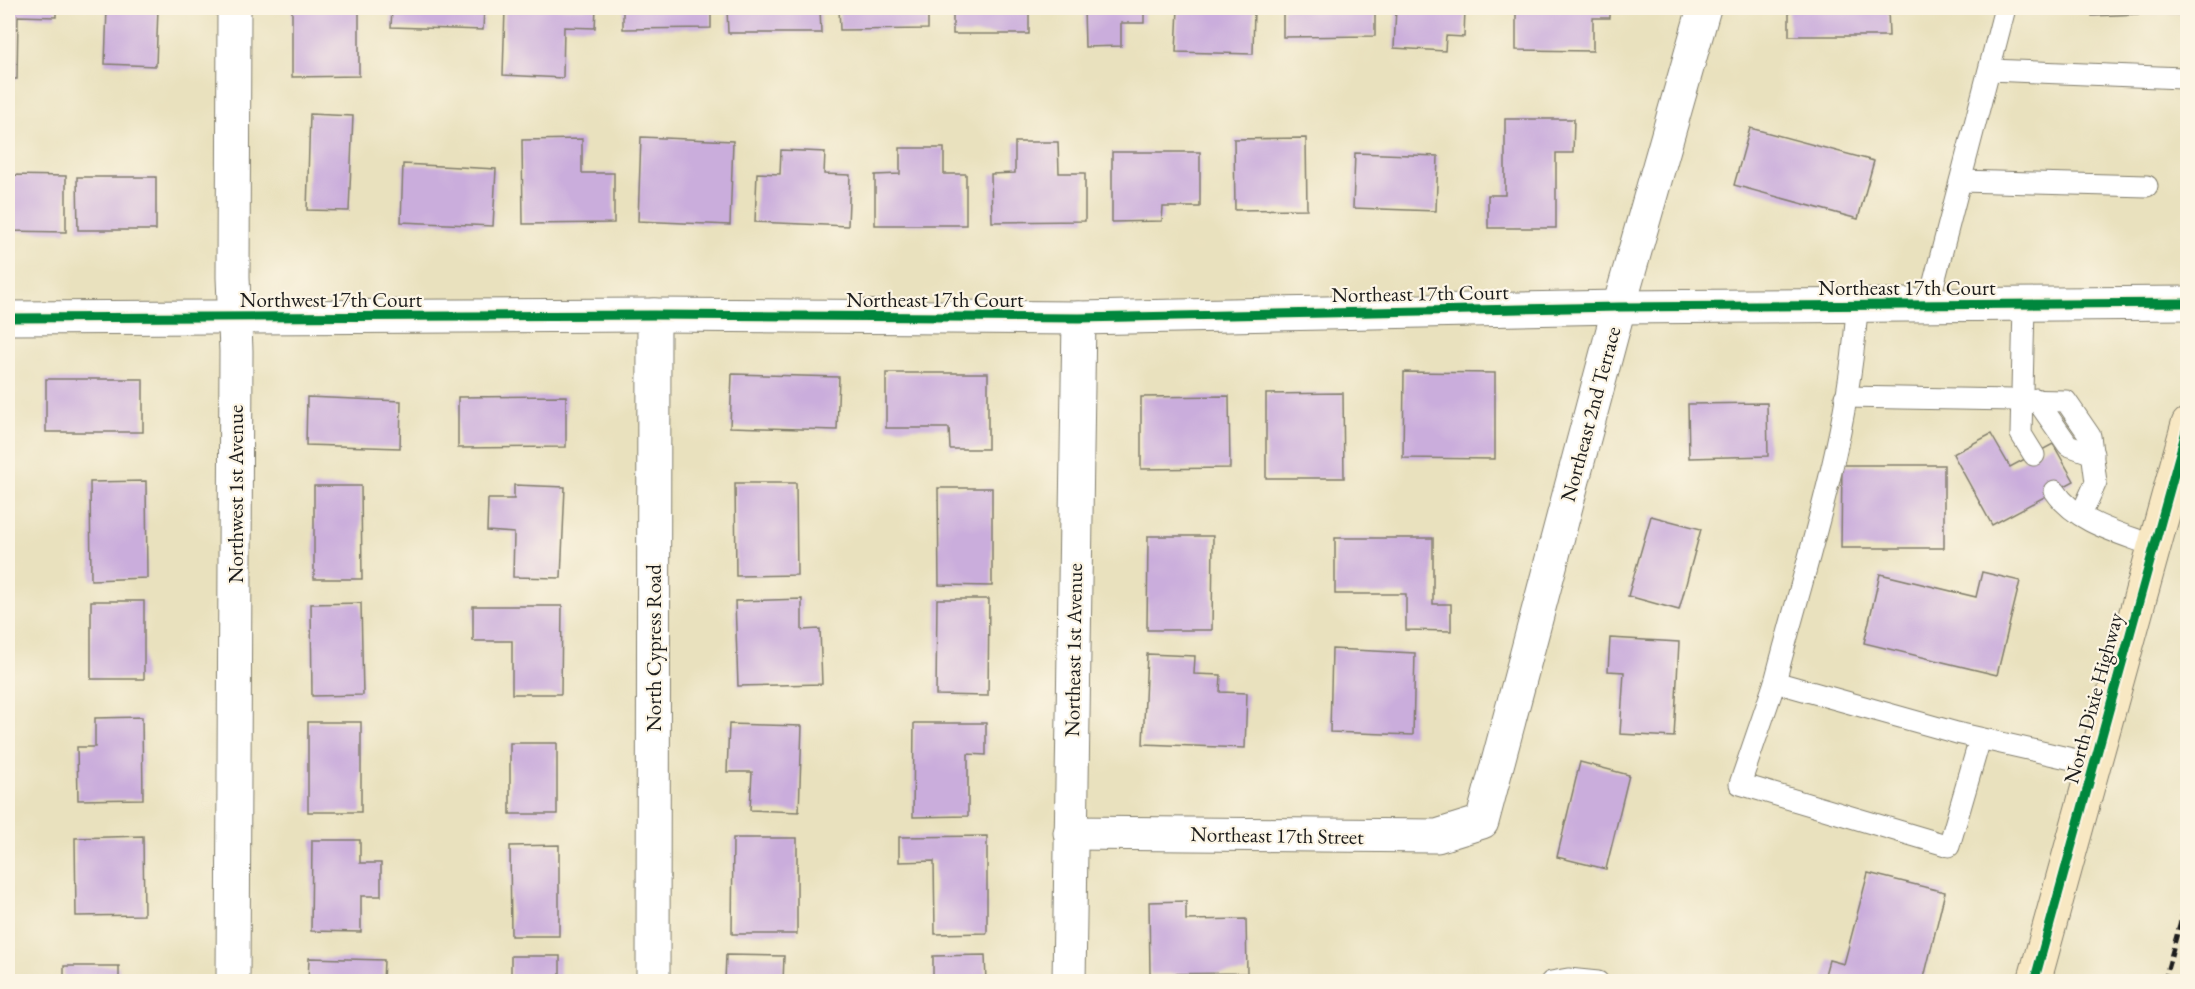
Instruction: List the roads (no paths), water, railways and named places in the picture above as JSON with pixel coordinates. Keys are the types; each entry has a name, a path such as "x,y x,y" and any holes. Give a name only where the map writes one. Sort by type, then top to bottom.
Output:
{"main road":[{"name":"North Dixie Highway","path":"2034,981 2187,424"}],"street":[{"name":"Northwest 1st Avenue","path":"233,981 236,317 233,277 234,8"},
{"name":"Northeast 2nd Terrace","path":"1482,822 1618,307 1704,8"},
{"name":"Northeast 17th Court","path":"654,315 1079,318 1618,307 2187,303"},
{"name":"Northwest 17th Court","path":"8,318 654,315"},
{"name":"North Cypress Road","path":"653,981 654,315"},
{"name":"Northeast 1st Avenue","path":"1070,981 1070,833 1079,318"},
{"name":"Northeast 17th Street","path":"1070,833 1437,836 1482,822"}],"lane":[{"path":"1928,305 2005,8"},
{"path":"1990,70 2182,78"},
{"path":"1961,181 2147,186"},
{"path":"1857,305 1855,349 1835,452 1775,682 1740,784 1949,846 1980,739"},
{"path":"2024,305 2029,398 2021,434 2034,455"},
{"path":"1845,397 2066,400 2090,436 2093,454 2096,482 2081,515"},
{"path":"2055,491 2065,506 2081,515 2154,546"},
{"path":"1775,682 1980,739 2094,764"},
{"path":"1551,981 1568,979 1598,981"}],"railway":[{"path":"2164,982 2188,894"},
{"path":"2187,982 2188,978"}]}
